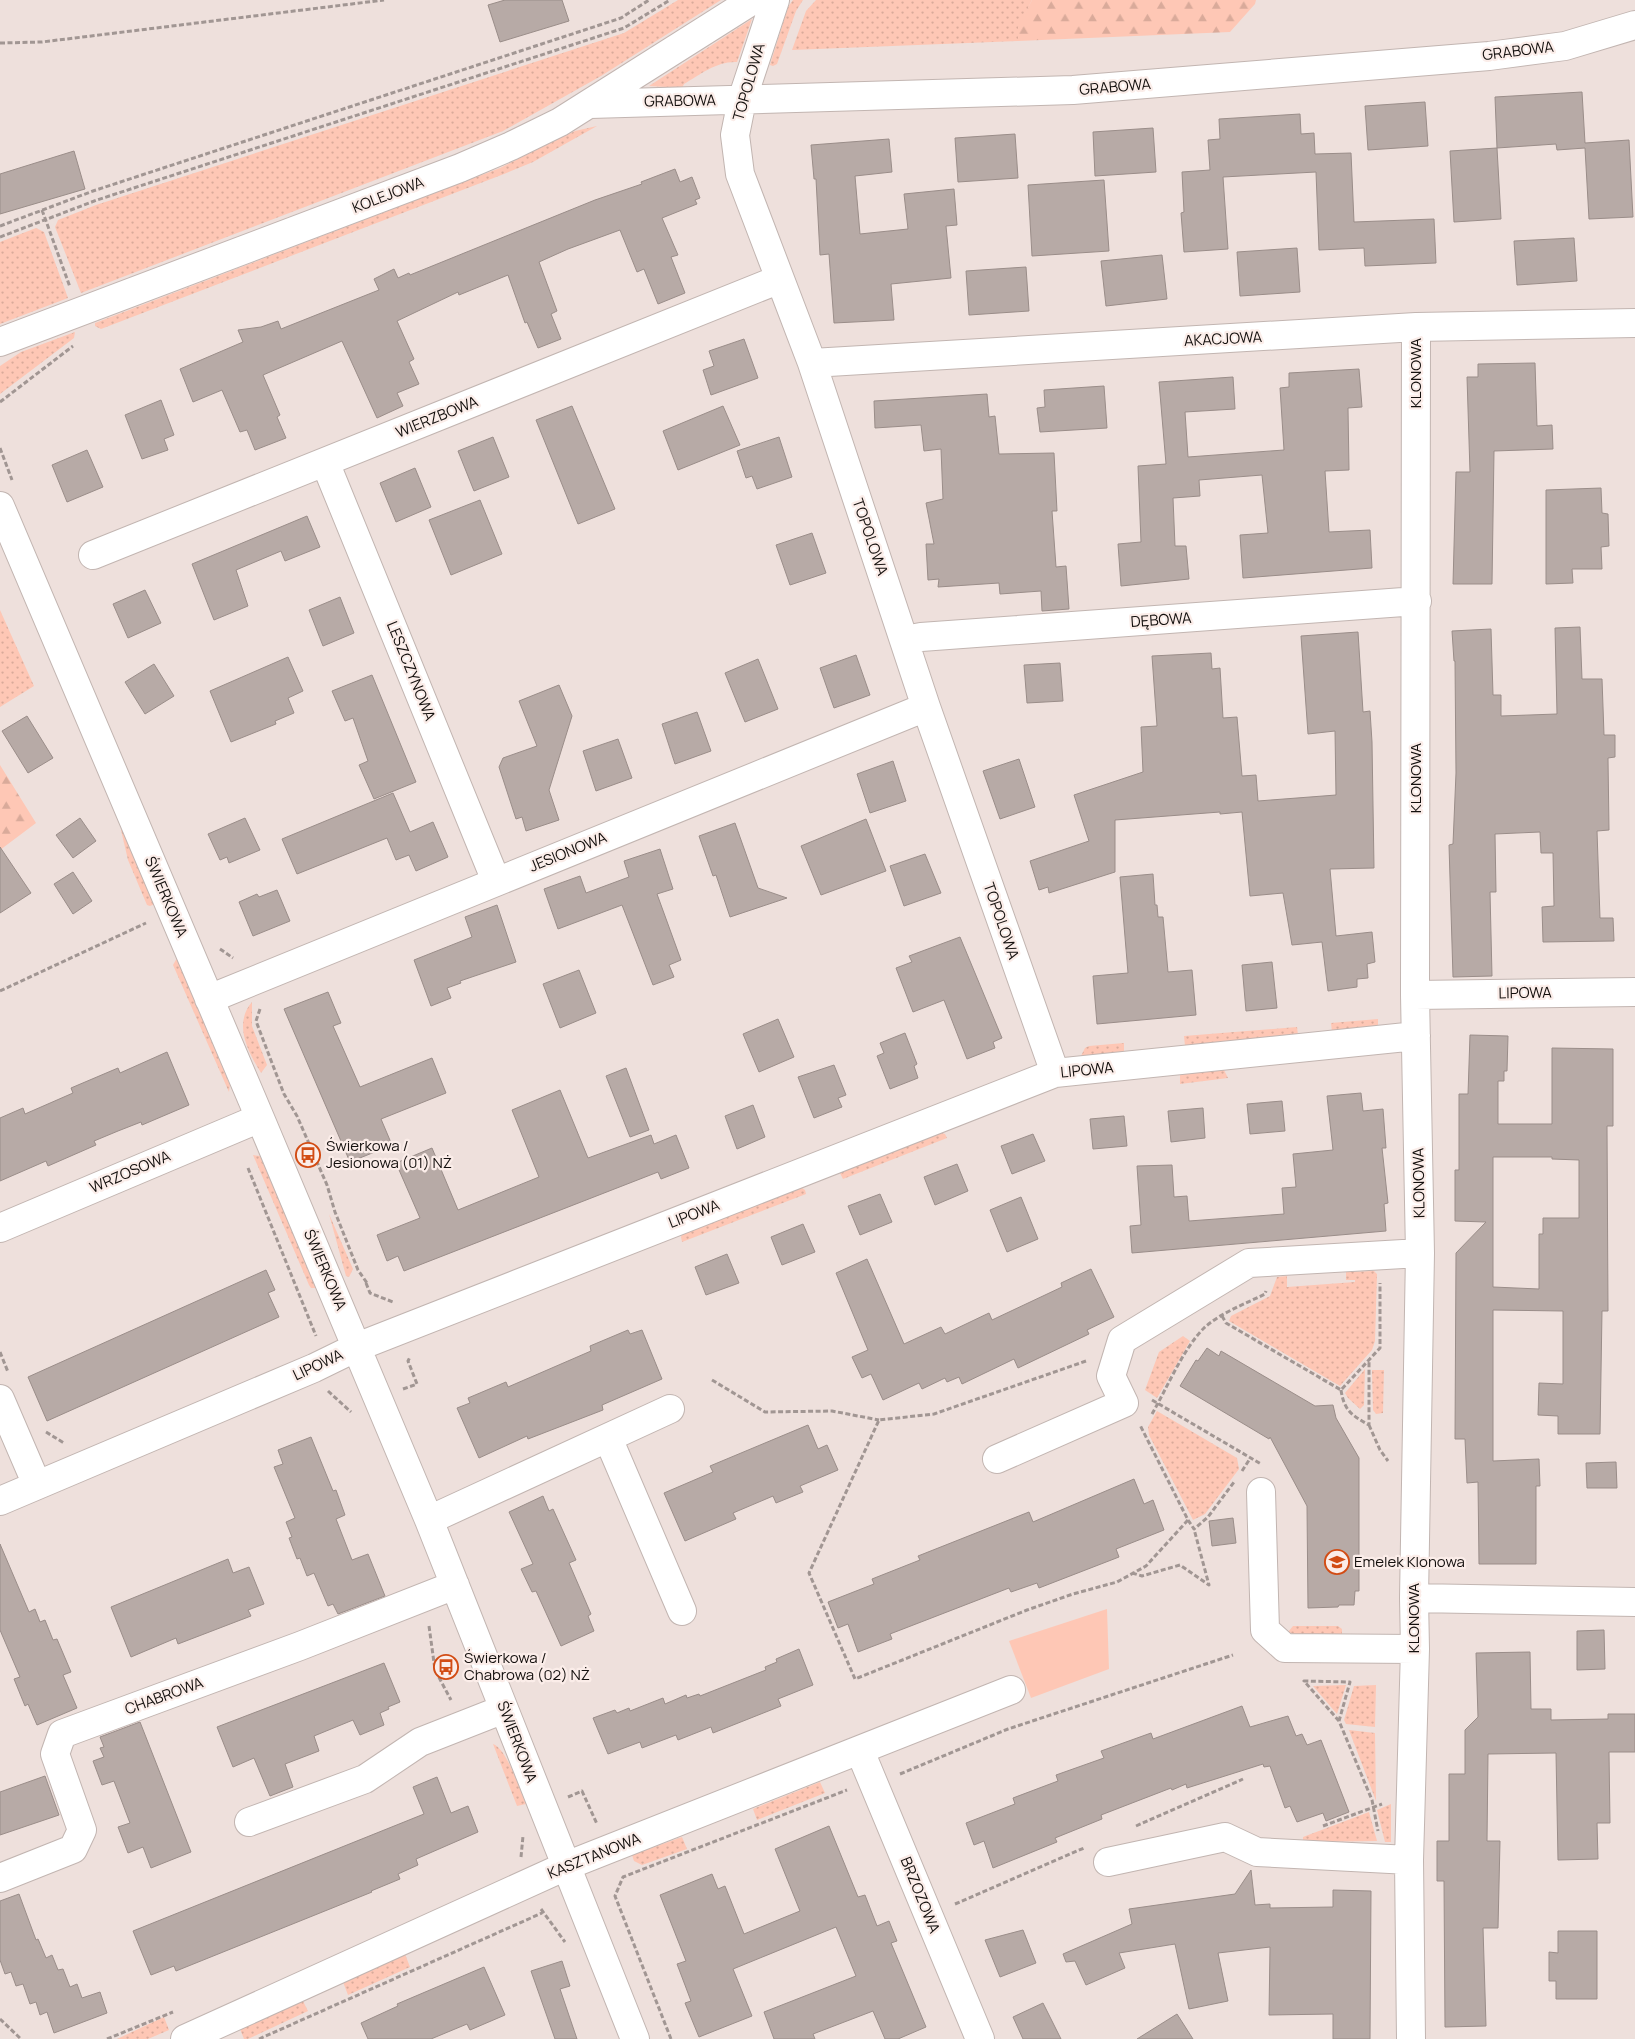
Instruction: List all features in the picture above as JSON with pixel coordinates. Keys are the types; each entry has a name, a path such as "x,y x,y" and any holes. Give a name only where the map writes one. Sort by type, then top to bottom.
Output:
{"street":[{"name":"KOLEJOWA","path":"0,342 460,168 511,146 590,104 753,0"},
{"name":"TOPOLOWA","path":"775,0 742,100 735,135 740,174 812,363 926,707 1055,1073"},
{"name":"GRABOWA","path":"590,104 1073,90 1489,56 1565,46 1635,25"},
{"name":"WIERZBOWA","path":"93,555 780,279"},
{"name":"AKACJOWA","path":"812,363 1416,328 1635,324"},
{"name":"KLONOWA","path":"1411,2039 1409,1860 1415,1650 1414,1598 1420,1253 1415,995 1416,328"},
{"name":"LESZCZYNOWA","path":"325,462 496,881"},
{"name":"ŚWIERKOWA","path":"7,495 172,911 429,1520 635,2039"},
{"name":"DĘBOWA","path":"905,640 920,637 1416,601"},
{"name":"JESIONOWA","path":"209,999 926,707"},
{"name":"LIPOWA","path":"1415,995 1635,992"},
{"name":"LIPOWA","path":"0,1501 314,1368 357,1346 1055,1073 1416,1036"},
{"name":"WRZOSOWA","path":"0,1228 260,1118"},
{"path":"997,1459 1124,1403 1111,1376 1122,1340 1249,1263 1420,1253"},
{"path":"5,1388 37,1485"},
{"path":"429,1520 670,1409"},
{"path":"608,1438 682,1612"},
{"path":"1261,1492 1265,1630 1285,1648 1415,1650"},
{"name":"CHABROWA","path":"0,1878 73,1849 82,1830 55,1754 62,1734 300,1646 455,1585"},
{"path":"1414,1598 1635,1602"},
{"name":"KASZTANOWA","path":"186,2039 566,1866 1011,1690"},
{"path":"249,1822 364,1779 420,1742 504,1709"},
{"name":"BRZOZOWA","path":"860,1751 980,2039"},
{"path":"1099,1854 1226,1837 1257,1852 1409,1860"}],"path":[{"path":"0,43 42,42 384,0"},
{"path":"0,226 102,188 620,18 649,0"},
{"path":"0,237 106,197 624,28 670,0"},
{"path":"42,210 80,312"},
{"path":"0,402 78,343"},
{"path":"0,448 7,495"},
{"path":"0,990 172,911"},
{"path":"218,947 228,956 251,964 264,995 256,1021 284,1094 297,1116 328,1185 335,1212 358,1270 367,1283"},
{"path":"232,1129 316,1336"},
{"path":"1341,1390 1380,1348 1379,1255"},
{"path":"1150,1416 1192,1343 1204,1328 1222,1316 1265,1294 1268,1287"},
{"path":"1222,1316 1226,1323 1341,1390"},
{"path":"308,1339 316,1336"},
{"path":"316,1336 307,1352 314,1368 325,1388 350,1410 355,1419"},
{"path":"712,1380 765,1412 832,1411 879,1420 934,1414 1093,1359 1120,1344"},
{"path":"0,1352 5,1388"},
{"path":"1341,1390 1343,1406 1356,1418 1369,1424 1369,1361"},
{"path":"879,1420 809,1573 855,1679 1027,1610 1073,1594 1117,1582 1146,1566 1188,1520"},
{"path":"1132,1573 1142,1576 1180,1565 1210,1585 1194,1530 1139,1423"},
{"path":"1142,1429 1146,1423"},
{"path":"44,1431 67,1446"},
{"path":"1240,1473 1251,1457"},
{"path":"1194,1530 1208,1517 1235,1480"},
{"path":"427,1596 435,1670 454,1704 471,1721"},
{"path":"623,1877 843,1791 874,1784 1008,1729 1233,1655"},
{"path":"1339,1721 1350,1682 1304,1681 1339,1721 1372,1800 1372,1808"},
{"path":"1134,1826 1243,1779"},
{"path":"542,1807 582,1791 596,1823 619,1845 623,1877 615,1896 671,2039"},
{"path":"523,1833 520,1862 542,1912 568,1946"},
{"path":"953,1905 1099,1854"},
{"path":"259,2039 542,1912"},
{"path":"0,2019 21,2039"}],"green space":[{"path":"678,0 721,0 601,76 503,131 81,293 55,227 58,220 96,205 624,33"},
{"path":"793,0 803,0 796,11 777,64 773,66 770,65 788,7"},
{"path":"816,0 1032,0 1019,27 1018,41 792,50 806,11"},
{"path":"1032,0 1256,0 1255,4 1230,32 1018,41 1018,27"},
{"path":"752,19 737,62 730,62 709,69 684,84 682,88 649,86"},
{"path":"597,126 533,162 504,174 101,329 95,326 95,323 500,168 575,131"},
{"path":"36,228 44,232 68,298 0,324 0,242"},
{"path":"75,332 74,338 0,394 0,366 21,352"},
{"path":"0,610 34,686 0,707"},
{"path":"0,765 36,823 0,850"},
{"path":"121,830 123,830 155,904 147,905 128,860"},
{"path":"177,958 230,1085 229,1092 173,965"},
{"path":"252,1002 252,1026 267,1065 261,1073 251,1056 244,1038 244,1019 246,1011"},
{"path":"1378,1019 1378,1028 1332,1032 1331,1023"},
{"path":"1297,1027 1298,1035 1185,1046 1184,1036"},
{"path":"1124,1043 1124,1052 1081,1056 1085,1048 1089,1046"},
{"path":"1224,1070 1228,1078 1180,1084 1180,1074"},
{"path":"939,1132 945,1134 947,1138 843,1179 840,1173 842,1168"},
{"path":"253,1155 260,1156 317,1288 311,1288 309,1285"},
{"path":"799,1186 805,1190 806,1194 682,1242 683,1231"},
{"path":"329,1214 353,1269 349,1277 346,1276"},
{"path":"1374,1271 1377,1274 1375,1341 1372,1350 1340,1386 1229,1321 1231,1316 1270,1296 1277,1277 1287,1276 1287,1287 1355,1282 1355,1280 1346,1280 1346,1272"},
{"path":"1183,1336 1190,1341 1157,1398 1145,1390 1159,1352"},
{"path":"1365,1369 1364,1405 1360,1409 1345,1393"},
{"path":"1372,1370 1384,1370 1383,1413 1376,1414 1373,1410"},
{"path":"1157,1411 1237,1458 1239,1469 1205,1514 1193,1520 1149,1435 1148,1427"},
{"path":"1107,1609 1109,1669 1031,1698 1009,1641"},
{"path":"1293,1626 1338,1626 1342,1629 1342,1636 1294,1634 1288,1632"},
{"path":"1346,1685 1337,1714 1313,1686"},
{"path":"1376,1685 1375,1727 1346,1724 1344,1720 1354,1686"},
{"path":"1349,1730 1375,1733 1376,1801"},
{"path":"493,1744 498,1747 508,1761 526,1804 517,1806"},
{"path":"820,1782 825,1793 757,1820 753,1809"},
{"path":"1391,1804 1391,1842 1385,1842 1377,1810"},
{"path":"1369,1812 1377,1841 1303,1842 1303,1837"},
{"path":"682,1837 687,1849 642,1865 634,1861 632,1855"},
{"path":"405,1954 410,1967 348,1995 343,1982"},
{"path":"303,2001 308,2011 248,2039 244,2039 240,2029"},
{"path":"164,2017 169,2030 148,2039 117,2039"}],"building":[{"path":"505,0 562,0 569,21 500,42 488,5"},
{"path":"1582,92 1585,143 1629,140 1633,217 1589,219 1585,148 1557,150 1556,144 1497,148 1495,97"},
{"path":"1425,102 1428,146 1368,150 1365,106"},
{"path":"1300,114 1301,134 1314,133 1315,154 1351,153 1354,222 1434,219 1436,263 1365,266 1364,248 1319,250 1316,172 1223,177 1228,249 1184,252 1181,213 1184,212 1182,172 1210,170 1208,140 1220,139 1219,119"},
{"path":"1153,128 1156,172 1095,176 1093,132"},
{"path":"1015,134 1018,178 958,182 955,138"},
{"path":"889,139 892,172 855,176 860,234 908,229 904,194 954,189 957,225 946,226 951,278 891,284 894,320 834,323 829,254 820,255 816,179 814,179 811,145"},
{"path":"1497,148 1501,219 1454,222 1450,151"},
{"path":"74,151 85,189 0,214 0,174"},
{"path":"675,169 680,182 692,177 700,198 695,200 697,204 662,218 678,255 671,257 685,293 658,304 644,269 637,272 620,230 539,262 557,311 551,314 561,339 538,348 527,322 525,323 508,275 459,295 458,292 397,321 414,359 409,362 419,384 397,393 403,406 377,418 342,341 263,375 280,415 277,417 286,438 255,450 247,430 240,432 222,390 193,402 180,369 243,342 238,330 261,327 278,321 281,329 379,290 374,279 394,269 398,278 409,273 410,275 595,200 642,184 641,182"},
{"path":"1104,180 1109,251 1032,256 1028,185"},
{"path":"1574,238 1577,281 1517,285 1514,241"},
{"path":"1297,248 1300,292 1240,296 1237,252"},
{"path":"1162,255 1167,299 1106,306 1101,261"},
{"path":"1026,267 1029,311 969,315 966,271"},
{"path":"744,339 758,378 711,395 703,370 714,366 709,351"},
{"path":"1535,363 1537,426 1552,425 1553,449 1494,451 1492,584 1453,584 1456,472 1470,472 1467,377 1478,377 1478,364"},
{"path":"1359,369 1362,407 1348,408 1349,470 1325,471 1329,532 1370,530 1372,568 1243,578 1240,535 1268,533 1262,475 1199,480 1200,496 1173,498 1175,546 1186,546 1189,579 1121,586 1118,544 1141,542 1138,466 1166,464 1159,382 1233,377 1235,409 1185,412 1188,457 1284,450 1280,388 1289,387 1289,373"},
{"path":"1104,386 1107,428 1040,432 1037,408 1045,407 1044,390"},
{"path":"987,394 989,417 995,416 999,454 1054,453 1057,511 1052,511 1056,567 1066,566 1069,609 1042,611 1041,591 1000,594 999,583 938,587 939,579 928,580 926,544 934,544 926,503 943,499 941,449 924,451 921,425 875,428 874,401"},
{"path":"161,400 174,435 164,439 168,450 142,459 125,415"},
{"path":"572,406 615,509 578,524 536,420"},
{"path":"723,406 740,445 678,470 663,431"},
{"path":"493,437 509,477 474,491 458,451"},
{"path":"779,437 792,477 757,489 752,476 746,478 737,451"},
{"path":"87,450 103,487 67,502 52,465"},
{"path":"415,468 431,507 396,522 380,483"},
{"path":"1601,488 1602,513 1608,514 1609,546 1601,547 1602,569 1572,569 1573,583 1546,584 1546,490"},
{"path":"480,500 502,554 451,575 429,520"},
{"path":"307,516 320,547 285,561 281,551 236,570 248,606 214,620 192,564"},
{"path":"812,533 826,573 790,585 776,545"},
{"path":"145,590 161,623 128,638 113,604"},
{"path":"340,597 354,633 323,646 309,610"},
{"path":"1580,627 1582,679 1602,679 1604,735 1615,735 1615,757 1608,758 1609,830 1597,831 1600,918 1613,918 1614,941 1543,942 1542,907 1554,906 1553,853 1541,853 1540,832 1495,834 1496,892 1490,892 1492,976 1453,977 1449,845 1453,844 1456,773 1455,661 1452,631 1491,629 1493,695 1501,695 1501,716 1557,714 1555,628"},
{"path":"1358,632 1363,712 1370,711 1374,868 1330,869 1336,936 1372,932 1375,962 1367,964 1368,978 1357,979 1357,987 1328,991 1322,942 1292,945 1283,893 1250,896 1242,812 1115,820 1115,872 1049,893 1048,887 1039,890 1030,861 1089,841 1074,795 1143,772 1141,727 1157,726 1152,656 1211,653 1212,669 1220,668 1223,718 1237,717 1242,776 1256,775 1258,801 1336,795 1335,731 1308,734 1301,636"},
{"path":"856,655 870,695 834,708 820,668"},
{"path":"288,657 303,691 288,698 294,713 275,721 276,724 231,742 210,691"},
{"path":"758,659 778,709 745,722 725,673"},
{"path":"1060,663 1063,701 1027,703 1024,665"},
{"path":"154,664 174,696 145,714 125,682"},
{"path":"372,675 416,782 374,799 359,765 368,761 353,718 345,721 332,691"},
{"path":"559,685 572,716 549,790 559,820 526,831 522,817 516,819 499,767 503,758 537,746 519,701"},
{"path":"697,712 711,751 675,764 662,724"},
{"path":"27,716 53,758 28,773 2,731"},
{"path":"618,739 632,778 596,791 583,751"},
{"path":"1019,759 1035,807 1000,819 983,771"},
{"path":"893,761 906,801 870,813 857,774"},
{"path":"393,793 410,832 433,822 448,857 416,871 409,855 396,860 387,838 297,874 282,839"},
{"path":"80,818 96,841 73,858 56,835"},
{"path":"245,818 260,850 229,863 227,857 220,860 208,834"},
{"path":"866,819 886,871 821,895 801,846"},
{"path":"735,823 758,888 787,898 730,917 716,875 713,876 699,836"},
{"path":"0,847 31,893 0,913"},
{"path":"660,849 673,889 657,894 681,960 669,965 674,977 653,985 622,905 558,929 544,889 580,876 586,893 629,877 624,861"},
{"path":"925,854 941,893 904,906 890,866"},
{"path":"73,872 92,901 73,914 54,884"},
{"path":"1153,874 1155,905 1157,905 1158,917 1163,917 1168,972 1192,970 1196,1015 1097,1024 1093,976 1128,973 1120,877"},
{"path":"277,890 290,921 253,936 239,902 257,894 259,897"},
{"path":"497,905 516,962 460,981 461,983 447,988 451,998 431,1006 414,960 472,937 465,917"},
{"path":"960,937 1002,1038 993,1042 995,1048 967,1059 944,1000 913,1012 896,968 912,962 909,956"},
{"path":"1272,962 1277,1008 1246,1011 1242,965"},
{"path":"579,970 596,1013 560,1028 543,984"},
{"path":"328,992 341,1023 333,1026 360,1087 432,1058 446,1093 381,1119 392,1145 350,1162 284,1009"},
{"path":"778,1019 794,1057 759,1072 743,1034"},
{"path":"905,1033 917,1064 914,1066 918,1078 890,1089 877,1056 884,1053 880,1043"},
{"path":"1470,1035 1508,1036 1507,1071 1504,1071 1504,1081 1498,1081 1498,1124 1552,1124 1552,1048 1613,1049 1613,1126 1607,1126 1608,1311 1602,1311 1600,1434 1558,1434 1558,1416 1538,1415 1539,1383 1563,1384 1563,1311 1493,1310 1493,1461 1539,1459 1540,1486 1536,1486 1536,1564 1479,1564 1478,1482 1467,1483 1465,1439 1455,1439 1456,1253 1486,1222 1455,1221 1455,1170 1459,1170 1459,1094 1468,1094","holes":["1493,1157 1552,1157 1552,1159 1579,1160 1579,1218 1543,1218 1543,1234 1539,1234 1539,1289 1493,1287"]},
{"path":"167,1052 189,1105 142,1125 141,1122 94,1141 96,1145 48,1166 46,1161 0,1181 0,1118 23,1108 25,1114 73,1093 71,1088 118,1068 120,1073"},
{"path":"834,1065 846,1095 838,1098 842,1107 814,1118 798,1077"},
{"path":"626,1068 649,1130 630,1137 606,1076"},
{"path":"560,1090 588,1158 651,1135 654,1144 676,1135 689,1168 661,1179 658,1172 404,1271 398,1256 387,1261 377,1235 420,1218 396,1163 432,1148 458,1210 539,1177 512,1110"},
{"path":"1361,1093 1363,1111 1383,1109 1386,1148 1382,1148 1388,1203 1384,1204 1386,1231 1132,1253 1130,1226 1141,1225 1137,1166 1172,1165 1174,1197 1187,1196 1189,1221 1284,1214 1282,1188 1296,1187 1293,1154 1333,1150 1327,1096"},
{"path":"1282,1101 1285,1131 1250,1134 1247,1104"},
{"path":"753,1105 765,1137 737,1149 725,1116"},
{"path":"1203,1108 1205,1138 1171,1142 1168,1111"},
{"path":"1124,1116 1127,1146 1093,1149 1090,1119"},
{"path":"1033,1134 1045,1161 1012,1174 1001,1146"},
{"path":"957,1164 968,1191 935,1205 924,1177"},
{"path":"880,1194 892,1222 860,1235 848,1206"},
{"path":"1021,1197 1038,1239 1007,1252 990,1210"},
{"path":"803,1224 815,1252 782,1265 771,1237"},
{"path":"727,1254 739,1283 706,1295 695,1267"},
{"path":"867,1259 904,1344 941,1327 945,1334 989,1313 992,1320 1062,1287 1061,1283 1091,1269 1114,1317 1087,1330 1089,1334 1018,1368 1014,1359 962,1384 959,1377 947,1382 945,1378 922,1389 919,1383 883,1400 871,1374 862,1378 852,1357 868,1350 836,1273"},
{"path":"266,1270 275,1290 268,1293 279,1317 47,1421 28,1377"},
{"path":"628,1330 630,1334 642,1330 662,1379 602,1405 603,1410 528,1439 527,1436 479,1458 457,1408 470,1403 468,1398 506,1382 508,1387 591,1351 590,1346"},
{"path":"1207,1348 1219,1356 1221,1351 1315,1406 1333,1405 1336,1418 1359,1458 1359,1591 1355,1591 1354,1605 1308,1608 1307,1506 1270,1437 1269,1439 1180,1386 1196,1360 1198,1361"},
{"path":"808,1425 818,1449 827,1445 838,1470 800,1486 803,1492 776,1503 773,1496 733,1513 736,1519 685,1541 664,1493 713,1472 710,1466"},
{"path":"311,1437 333,1491 336,1490 345,1515 336,1519 352,1560 368,1554 385,1596 338,1614 333,1604 328,1606 314,1573 307,1576 300,1558 297,1559 289,1538 292,1537 286,1522 295,1518 274,1467 283,1464 278,1450"},
{"path":"1616,1462 1617,1488 1587,1488 1586,1463"},
{"path":"1134,1479 1144,1504 1153,1500 1164,1530 1116,1549 1119,1557 1039,1588 1037,1583 1011,1592 1009,1588 890,1634 892,1639 858,1652 848,1624 838,1628 828,1602 874,1584 872,1579 920,1560 918,1556 1029,1512 1033,1522"},
{"path":"543,1496 549,1511 553,1509 576,1560 569,1563 591,1614 588,1616 594,1631 561,1646 536,1591 532,1592 521,1569 533,1564 509,1512"},
{"path":"1233,1518 1236,1543 1212,1546 1209,1521"},
{"path":"0,1544 29,1612 35,1609 40,1622 45,1620 53,1640 57,1639 71,1672 63,1675 77,1708 37,1725 28,1704 25,1706 14,1679 20,1677 0,1630"},
{"path":"228,1559 233,1573 249,1567 264,1604 248,1610 251,1616 178,1644 176,1638 131,1657 111,1607"},
{"path":"1604,1630 1605,1669 1577,1670 1577,1631"},
{"path":"799,1649 813,1685 778,1699 781,1706 713,1733 711,1727 678,1740 676,1735 642,1748 640,1742 608,1754 593,1718 615,1710 617,1713 629,1708 630,1711 663,1698 665,1704 686,1695 687,1698 699,1694 700,1696 766,1670 765,1667 777,1662 776,1659"},
{"path":"1530,1652 1531,1709 1551,1709 1551,1720 1608,1719 1608,1714 1635,1714 1635,1752 1609,1752 1610,1823 1597,1823 1598,1859 1558,1860 1556,1753 1488,1754 1487,1841 1500,1841 1498,1928 1483,1928 1486,2026 1445,2027 1444,1881 1437,1881 1437,1841 1449,1841 1449,1774 1465,1774 1465,1730 1478,1717 1476,1653"},
{"path":"384,1663 400,1702 380,1713 384,1725 360,1735 353,1720 314,1736 319,1751 285,1764 293,1787 270,1796 254,1758 233,1767 217,1727"},
{"path":"1242,1706 1250,1727 1288,1716 1296,1736 1302,1734 1307,1745 1321,1740 1349,1812 1326,1821 1323,1813 1297,1822 1290,1806 1285,1808 1270,1766 1264,1767 1263,1764 1187,1788 1186,1784 1172,1790 1171,1788 1101,1815 1102,1819 1055,1838 1057,1842 993,1868 984,1841 974,1845 966,1823 1015,1804 1013,1798 1058,1781 1056,1775 1104,1758 1101,1751 1151,1733 1153,1739"},
{"path":"140,1722 191,1852 151,1868 143,1847 128,1853 118,1827 130,1823 114,1781 102,1785 93,1761 104,1757 100,1748 104,1747 100,1737"},
{"path":"45,1776 59,1815 0,1835 0,1792"},
{"path":"437,1777 451,1813 468,1806 478,1832 416,1859 418,1865 398,1874 400,1879 372,1892 176,1971 174,1966 151,1975 133,1931 424,1814 413,1787"},
{"path":"829,1826 858,1897 865,1895 877,1926 889,1921 897,1941 891,1943 926,2027 898,2039 885,2039 873,2011 813,2034 815,2039 774,2039 764,2012 856,1976 836,1927 733,1969 752,2016 699,2037 685,2003 691,2001 677,1964 686,1961 660,1895 712,1874 718,1889 725,1886 744,1934 800,1911 775,1849"},
{"path":"1251,1870 1255,1905 1270,1904 1270,1908 1333,1907 1333,1890 1371,1891 1370,2039 1333,2039 1333,2014 1269,2015 1270,1947 1218,1953 1228,2001 1189,2009 1175,1944 1119,1953 1125,1968 1086,1985 1075,1961 1066,1962 1063,1954 1132,1924 1129,1909 1235,1894"},
{"path":"19,1894 36,1940 38,1939 46,1958 52,1955 58,1970 63,1969 70,1987 77,1984 82,1998 100,1992 107,2013 54,2033 47,2012 40,2015 36,2002 30,2004 23,1984 16,1986 11,1972 5,1974 0,1960 0,1901"},
{"path":"1023,1930 1036,1963 1000,1977 985,1940"},
{"path":"1558,1931 1597,1931 1597,1999 1556,1999 1556,1981 1549,1981 1549,1952 1558,1953"},
{"path":"562,1961 570,1986 560,1989 577,2039 555,2039 531,1971"},
{"path":"484,1967 505,2015 470,2030 467,2024 431,2039 368,2039 361,2023 398,2006 397,2004"},
{"path":"1043,2003 1061,2039 1023,2039 1013,2017"},
{"path":"1177,2014 1193,2039 1137,2039"}],"place":[{"name":"Świerkowa / Jesionowa (01) NŻ","path":"308,1155"},
{"name":"Emelek Klonowa","path":"1337,1562"},
{"name":"Świerkowa / Chabrowa (02) NŻ","path":"446,1667"}]}
